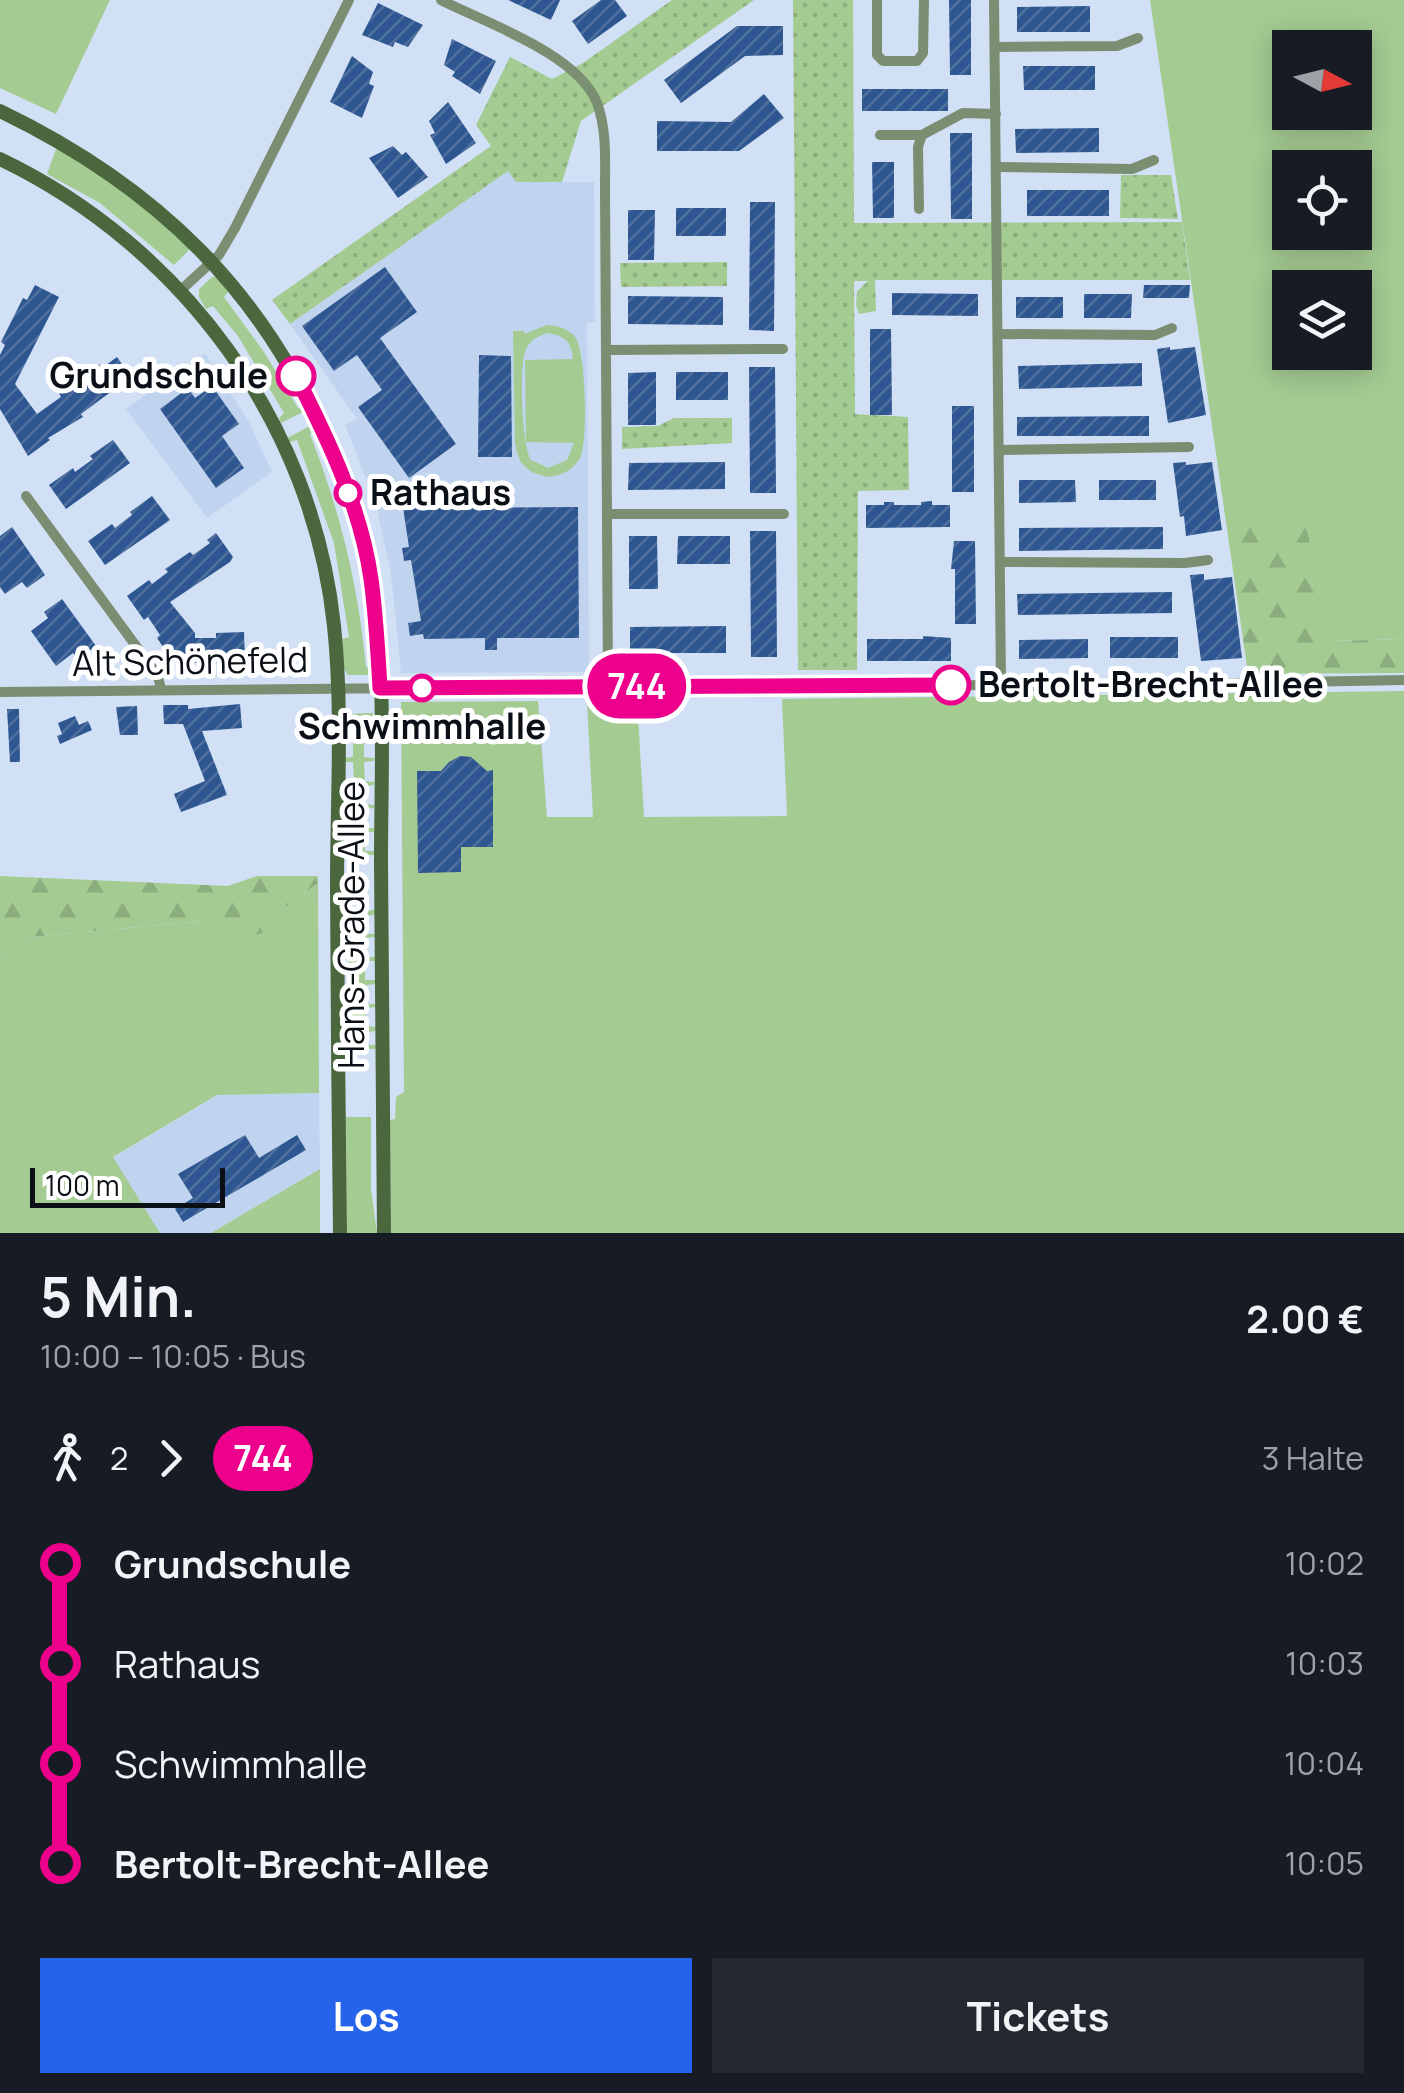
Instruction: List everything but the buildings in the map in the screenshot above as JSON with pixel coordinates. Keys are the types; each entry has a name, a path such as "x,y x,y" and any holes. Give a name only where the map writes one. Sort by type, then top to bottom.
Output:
{"street":[{"path":"181,290 213,261 235,228 349,0"},
{"path":"442,0 566,64 592,92 604,131 608,686"},
{"path":"877,0 877,55 884,61 917,62 923,53 924,0"},
{"path":"994,0 1001,686"},
{"path":"995,46 1117,46 1138,38"},
{"name":"Hans-Grade-Allee","path":"0,110 56,138 121,180 170,218 213,261 265,326 296,376 341,476 358,525 370,576 380,688 384,1233"},
{"path":"880,134 922,135 963,113 996,114"},
{"path":"918,209 918,147 922,135"},
{"name":"Hans-Grade-Allee","path":"0,159 88,209 181,290 241,367 300,484 325,572 334,626 340,1233"},
{"path":"996,166 1132,168 1154,160"},
{"path":"998,334 1155,335 1172,328"},
{"path":"607,350 784,349"},
{"path":"999,450 1189,448"},
{"path":"26,496 158,676 161,690"},
{"path":"608,514 784,514"},
{"path":"1000,562 1208,560"},
{"name":"Alt Schönefeld","path":"0,692 1404,680"}],"shaded area":[{"path":"508,171 517,182 594,182 595,322 587,323 589,672 401,673 391,574 376,504 345,425 357,419 290,324"},
{"path":"205,353 249,422 272,472 207,518 126,409"},
{"path":"319,1093 320,1169 211,1233 160,1233 112,1158 218,1095"}],"green space":[{"path":"0,0 110,0 56,114 0,88"},
{"path":"672,0 754,0 581,121 562,182 516,182 508,171 290,324 272,300 491,146 476,125 510,57 552,79 583,63"},
{"path":"793,0 853,0 854,223 1182,222 1190,280 875,280 876,311 859,314 857,291 868,281 854,281 855,414 908,417 909,490 858,491 857,670 798,670"},
{"path":"1150,0 1404,0 1404,639 1329,641 1306,524 1227,529"},
{"path":"57,146 135,199 190,249 174,265 100,203 47,174"},
{"path":"1121,175 1171,175 1178,219 1120,218"},
{"path":"727,262 727,286 621,287 620,263"},
{"path":"217,277 229,291 224,297 298,408 304,406 307,410 281,423 279,418 284,413 238,336 213,306 206,309 199,297 199,289"},
{"path":"547,325 566,330 575,337 582,359 585,433 581,456 568,471 549,477 529,470 516,450 513,331 524,334","holes":["553,334 569,344 573,359 525,360 526,442 524,356 533,340","526,442 574,443 567,460 548,468 531,460"]},
{"path":"674,418 732,418 732,443 622,449 622,427 658,426"},
{"path":"314,424 316,429 310,434 346,548 366,667 372,667 370,675 348,675 344,669 342,639 349,637 334,543 297,440 290,442 287,438"},
{"path":"1306,523 1329,641 1404,639 1404,673 1248,674 1227,529"},
{"path":"1404,691 1404,1233 391,1233 390,1120 395,1119 396,1097 404,1092 401,702 538,701 547,817 593,817 587,701 637,700 644,817 787,816 782,699"},
{"path":"373,713 373,725 364,725 364,734 374,735 374,739 364,740 364,757 374,758 364,762 365,781 374,782 365,786 365,804 374,808 365,809 365,828 374,828 374,832 365,832 365,851 375,851 375,855 345,855 345,851 354,851 354,832 344,832 344,828 354,827 354,809 344,809 344,805 354,804 353,786 344,786 344,782 354,781 353,762 344,762 344,758 353,757 353,739 343,739 343,735 353,735 353,726 343,725 343,714"},
{"path":"0,876 228,886 257,876 318,876 318,883 283,909 259,917 263,933 235,940 202,921 32,937 0,960"},
{"path":"318,883 319,1093 217,1095 113,1157 160,1233 0,1233 0,960 32,937 203,921 235,940 262,933 258,917 283,909"},
{"path":"375,910 375,915 365,916 365,934 375,937 365,938 365,957 375,957 375,961 365,961 365,980 376,980 376,984 366,985 366,1004 376,1007 366,1008 366,1026 376,1027 376,1031 366,1032 366,1045 376,1045 376,1049 352,1049 351,976 345,943 355,943 355,938 345,938 345,934 355,934 355,916 345,915 345,911"},
{"path":"346,1117 371,1117 371,1189 377,1233 347,1233"},
{"path":"320,1169 320,1233 211,1233"}],"bus line":[{"name":"744","path":"296,376 317,416 358,525 370,576 380,688 951,685"}],"place":[{"name":"Grundschule","path":"296,376"},
{"name":"Rathaus","path":"348,493"},
{"name":"Bertolt-Brecht-Allee","path":"951,685"},
{"name":"Schwimmhalle","path":"422,688"}]}
